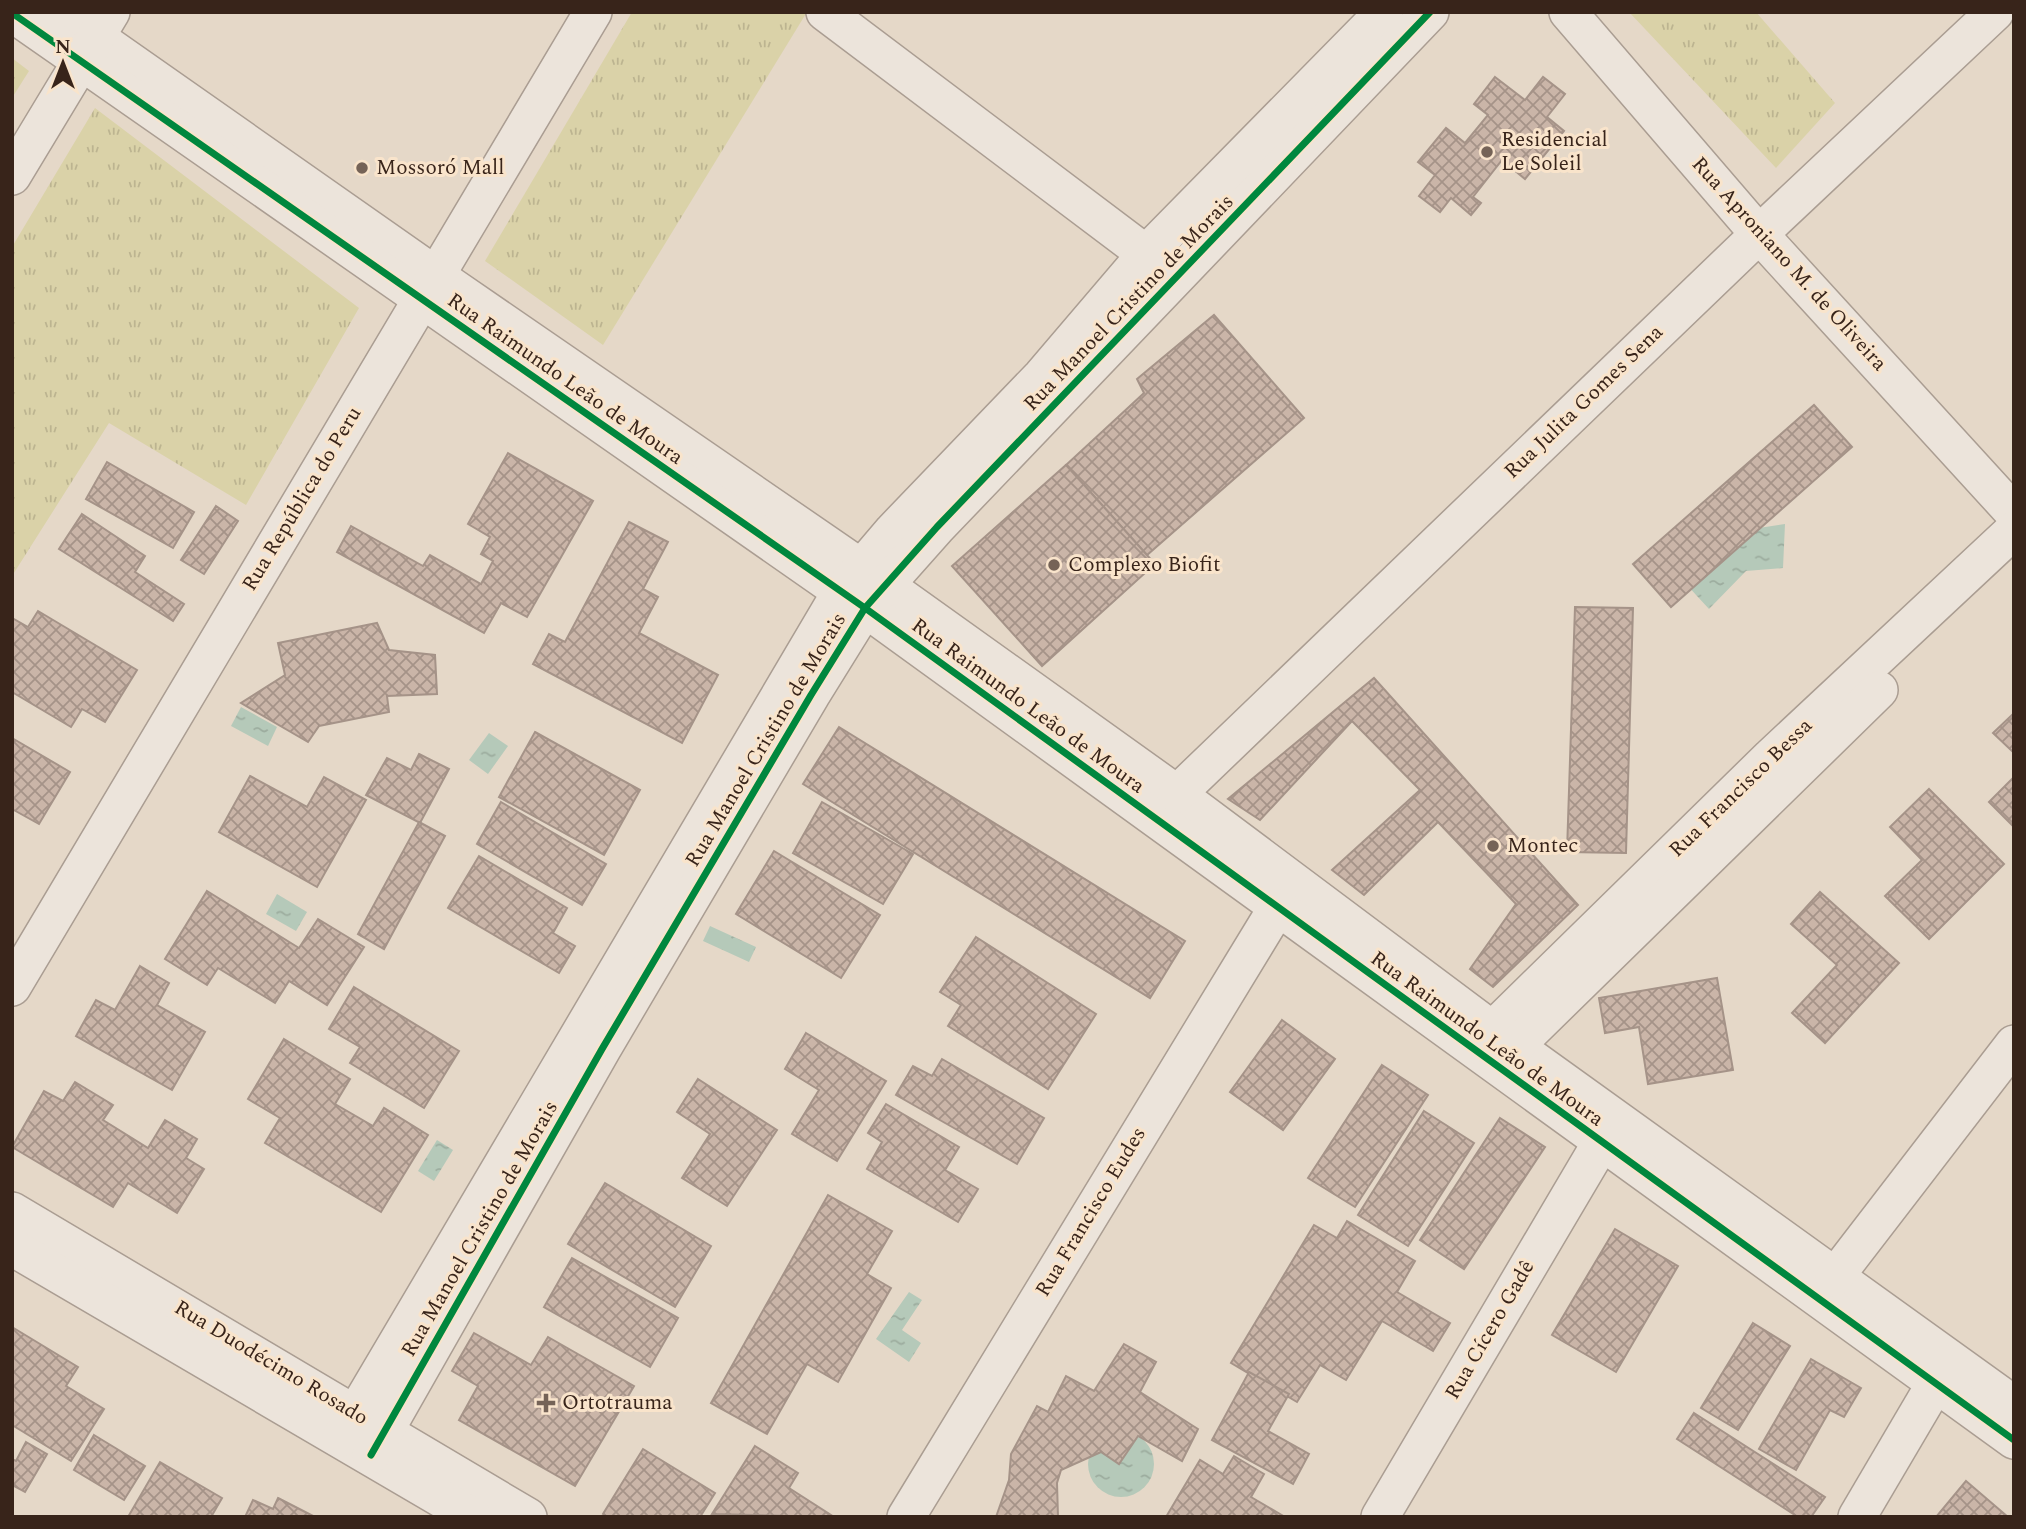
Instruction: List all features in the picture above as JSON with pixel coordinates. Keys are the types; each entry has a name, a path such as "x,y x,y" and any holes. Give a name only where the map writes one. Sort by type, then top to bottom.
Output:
{"street":[{"name":"Rua Raimundo Leão de Moura","path":"60,12 96,36 428,288 863,588 1177,794 1493,1047 1601,1143 1942,1372 2014,1405"},
{"name":"Rua República do Peru","path":"12,987 593,12"},
{"path":"825,12 1146,254 1173,282"},
{"name":"Rua Manoel Cristino de Morais","path":"363,1434 863,588 1146,254 1384,12"},
{"name":"Rua Manoel Cristino de Morais","path":"863,588 937,527 1430,12"},
{"name":"Rua Aproniano M. de Oliveira","path":"1568,12 2014,485"},
{"name":"Rua Aproniano M. de Oliveira","path":"1597,12 1767,226 2014,513"},
{"name":"Rua Julita Gomes Sena","path":"1177,794 1767,226 1995,12"},
{"name":"Rua Raimundo Leão de Moura","path":"12,13 96,36"},
{"path":"12,176 96,36"},
{"name":"Rua Francisco Bessa","path":"1493,1047 1771,757 2014,530"},
{"name":"Rua Francisco Bessa","path":"1493,1047 2014,562"},
{"name":"Rua Raimundo Leão de Moura","path":"863,588 1277,908 1493,1047 1834,1278 1942,1372 2014,1440"},
{"name":"Rua Francisco Eudes","path":"906,1517 1277,908"},
{"path":"1834,1278 2014,1044"},
{"name":"Rua Cícero Gadê","path":"1380,1517 1601,1143"},
{"name":"Rua Duodécimo Rosado","path":"12,1210 363,1434 473,1517"},
{"name":"Rua Duodécimo Rosado","path":"12,1247 363,1434 528,1517"},
{"path":"1857,1517 1942,1372"}],"green space":[{"path":"632,12 807,12 603,345 485,261"},
{"path":"1629,12 1756,12 1835,103 1776,168"},
{"path":"12,58 29,71 12,98"},
{"path":"95,108 359,308 246,505 109,423 12,576 12,247"}],"water":[{"path":"1785,524 1783,568 1746,571 1709,609 1675,572 1707,536"},
{"path":"241,707 277,727 268,746 231,726"},
{"path":"489,733 508,746 488,774 469,760"},
{"path":"277,894 307,912 296,931 266,914"},
{"path":"710,926 756,947 749,962 703,941"},
{"path":"437,1140 453,1150 434,1181 418,1171"},
{"path":"909,1292 922,1300 902,1330 921,1343 909,1362 876,1339"},
{"path":"1121,1431 1134,1434 1144,1441 1151,1451 1154,1464 1151,1477 1144,1487 1134,1494 1121,1497 1108,1494 1098,1487 1091,1477 1088,1464 1091,1451 1098,1441 1108,1434"}],"building":[{"name":"Residencial Le Soleil","path":"1495,77 1525,100 1543,77 1565,94 1547,117 1564,131 1525,179 1502,160 1473,197 1481,203 1471,215 1451,198 1440,212 1419,196 1435,175 1418,162 1446,128 1465,143 1488,115 1474,104"},
{"path":"1214,315 1304,418 1147,555 1066,465 1144,393 1137,379"},
{"path":"1814,405 1852,447 1671,607 1633,564"},
{"path":"508,453 593,501 527,617 501,603 484,633 337,552 351,526 423,566 430,555 481,584 493,561 481,554 490,537 468,524"},
{"path":"107,462 194,512 173,548 86,499"},
{"name":"Complexo Biofit","path":"1066,465 1155,564 1042,666 952,566"},
{"path":"216,506 238,521 204,574 181,560"},
{"path":"82,514 145,556 135,572 184,604 173,621 59,549"},
{"path":"629,522 668,542 643,589 658,597 639,633 718,675 682,743 533,664 549,634 565,642"},
{"path":"1575,607 1633,608 1626,853 1567,852"},
{"path":"38,611 137,670 105,722 82,709 71,727 12,692 12,618 28,627"},
{"path":"377,623 389,650 435,655 437,694 387,696 389,712 319,726 308,742 241,703 285,675 278,643"},
{"name":"Montec","path":"1374,678 1578,905 1493,987 1470,969 1516,904 1438,822 1364,895 1332,870 1420,790 1352,721 1260,820 1228,799"},
{"path":"2014,713 2014,753 1993,733"},
{"path":"839,727 1185,941 1150,998 803,784"},
{"path":"535,732 640,790 604,855 499,797"},
{"path":"12,738 70,772 39,824 12,809"},
{"path":"419,754 449,769 420,823 366,795 387,758 411,770"},
{"path":"250,776 307,807 324,777 366,800 317,887 219,832"},
{"path":"2014,777 2014,827 1989,802"},
{"path":"1929,789 2004,864 1929,939 1885,896 1922,860 1890,827"},
{"path":"501,802 606,864 582,905 477,844"},
{"path":"822,802 913,854 883,904 793,853"},
{"path":"419,822 445,836 384,949 358,934"},
{"path":"774,851 880,915 841,978 736,914"},
{"path":"479,856 567,908 553,933 575,946 559,973 448,908"},
{"path":"207,891 299,948 318,919 364,947 327,1005 289,981 275,1003 218,968 207,985 165,959"},
{"path":"1820,892 1899,963 1825,1043 1792,1013 1837,965 1791,924"},
{"path":"976,937 1096,1014 1048,1089 948,1026 961,1005 940,992"},
{"path":"140,966 169,983 157,1005 205,1032 172,1090 76,1036 96,1000 115,1010"},
{"path":"1717,978 1733,1070 1648,1084 1639,1027 1605,1033 1599,998"},
{"path":"354,987 459,1051 424,1108 350,1063 360,1047 329,1029"},
{"path":"1282,1020 1335,1059 1283,1130 1230,1092"},
{"path":"806,1033 886,1081 837,1161 792,1134 819,1090 785,1069"},
{"path":"284,1039 350,1079 335,1104 373,1126 384,1108 428,1135 381,1212 265,1143 280,1118 248,1099"},
{"path":"942,1059 1044,1118 1017,1164 896,1095 913,1066 932,1076"},
{"path":"1382,1065 1428,1095 1355,1207 1308,1178"},
{"path":"698,1079 777,1130 727,1206 682,1178 710,1134 677,1112"},
{"path":"75,1082 113,1105 103,1120 148,1148 165,1120 197,1139 186,1158 204,1169 177,1213 128,1183 113,1207 12,1147 44,1091 63,1101"},
{"path":"886,1104 959,1147 945,1170 978,1189 958,1222 867,1169 882,1142 868,1133"},
{"path":"1424,1111 1474,1143 1408,1246 1358,1215"},
{"path":"1500,1118 1545,1147 1464,1269 1420,1240"},
{"path":"605,1183 711,1246 675,1307 568,1244"},
{"path":"828,1195 892,1231 867,1274 891,1288 838,1382 807,1364 767,1434 711,1403"},
{"path":"1347,1221 1415,1261 1397,1292 1450,1323 1433,1351 1382,1321 1346,1380 1320,1365 1297,1402 1231,1363 1314,1225 1337,1238"},
{"path":"1615,1229 1678,1266 1616,1372 1552,1335"},
{"path":"572,1258 678,1318 650,1367 544,1307"},
{"path":"1753,1323 1790,1346 1738,1430 1701,1408"},
{"path":"12,1327 78,1367 66,1386 104,1409 71,1461 12,1425"},
{"name":"Ortotrauma","path":"474,1333 531,1365 548,1337 634,1386 575,1486 459,1420 478,1386 452,1371"},
{"path":"1124,1344 1156,1362 1140,1392 1198,1429 1182,1461 1138,1436 1119,1464 1101,1452 1061,1470 1057,1483 1058,1517 996,1517 1009,1480 1011,1454 1037,1406 1048,1412 1066,1376 1094,1391"},
{"path":"1811,1359 1861,1388 1844,1417 1830,1410 1796,1470 1759,1449"},
{"path":"1249,1372 1289,1394 1268,1431 1309,1454 1293,1484 1212,1440"},
{"path":"1694,1413 1825,1497 1811,1517 1798,1517 1677,1439"},
{"path":"94,1435 145,1466 124,1500 74,1470"},
{"path":"26,1442 47,1454 25,1492 12,1485 12,1459 16,1461"},
{"path":"755,1446 798,1473 789,1488 834,1517 712,1514"},
{"path":"643,1449 715,1493 700,1517 608,1517 603,1514"},
{"path":"1234,1456 1264,1474 1251,1497 1285,1517 1166,1517 1200,1460 1223,1474"},
{"path":"160,1462 222,1498 211,1517 128,1517"},
{"path":"1966,1481 2008,1517 1936,1517"},
{"path":"278,1498 315,1517 245,1517 253,1500 273,1509"}],"cycle path":[{"path":"371,1455 602,1049 865,608 937,527 1430,12"},
{"path":"12,13 865,608 2014,1440"}],"place":[{"name":"Residencial Le Soleil","path":"1487,152"},
{"name":"Mossoró Mall","path":"362,168"},
{"name":"Complexo Biofit","path":"1054,565"},
{"name":"Montec","path":"1493,846"},
{"name":"Ortotrauma","path":"546,1403"}]}
